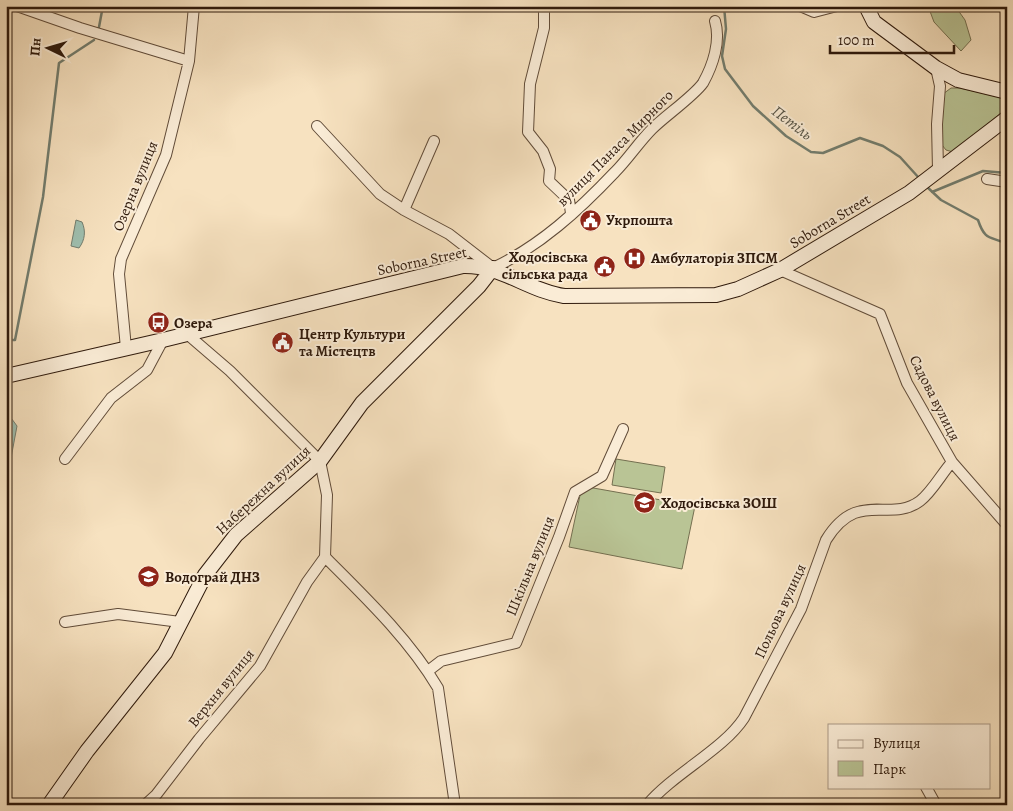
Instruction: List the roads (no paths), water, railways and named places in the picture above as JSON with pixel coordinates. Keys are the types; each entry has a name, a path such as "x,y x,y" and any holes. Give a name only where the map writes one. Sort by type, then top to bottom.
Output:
{"street":[{"path":"17,6 80,28 189,61"},
{"name":"Озерна вулиця","path":"126,348 119,274 121,259 166,155 189,61 194,6"},
{"path":"544,6 544,28 530,84 528,132 543,151 550,169 549,181 569,200 571,213"},
{"path":"800,6 814,12 837,6"},
{"path":"866,6 874,22 936,68 958,80 1007,92"},
{"name":"вулиця Панаса Мирного","path":"493,268 532,246 553,231 616,171 665,116 701,85 712,65 716,45 715,21"},
{"path":"936,68 940,86 936,172"},
{"name":"Soborna Street","path":"6,376 163,340 451,268 473,265 493,268 541,291 576,297 716,295 738,289 780,270 909,193 1007,118"},
{"path":"317,126 366,182 404,210 449,234 493,268"},
{"path":"404,210 434,141"},
{"path":"987,180 1007,182"},
{"name":"Набережна вулиця","path":"49,805 86,751 165,652 205,575 236,535 320,461 362,403 479,286 493,268"},
{"name":"Садова вулиця","path":"780,270 880,314 907,383 952,462 1007,525"},
{"path":"187,334 230,371 320,461 327,495 325,557 367,598 428,671 438,688 454,805"},
{"path":"65,459 111,398 147,370 163,340"},
{"name":"Шкільна вулиця","path":"428,671 441,661 516,643 559,537 574,492 602,476 623,428"},
{"name":"Польова вулиця","path":"647,805 660,790 739,726 800,609 826,540 839,523 856,512 874,508 902,508 920,501 952,462"},
{"name":"Верхня вулиця","path":"145,805 156,795 260,666 308,582 325,557"},
{"path":"65,622 118,614 180,622"},
{"path":"927,788 936,805"}],"waterway":[{"path":"99,27 101,6"},
{"name":"Петіль","path":"724,6 726,29 722,56 725,69 753,106 786,136 811,152 823,153 860,138 883,146 900,157 919,178"},
{"path":"6,340 15,340 43,197 59,63 94,40"},
{"path":"932,192 983,171 1007,173"},
{"name":"Петіль","path":"926,186 941,200 978,220 986,235 1007,244"},
{"path":"8,340 10,357"}],"place":[{"name":"Укрпошта","path":"590,220"},
{"name":"Амбулаторія ЗПСМ","path":"635,258"},
{"name":"Ходосівська сільська рада","path":"604,266"},
{"name":"Озера","path":"158,323"},
{"name":"Центр Культури та Містецтв","path":"283,343"},
{"name":"Ходосівська ЗОШ","path":"645,503"},
{"name":"Водограй ДНЗ","path":"149,577"}]}
